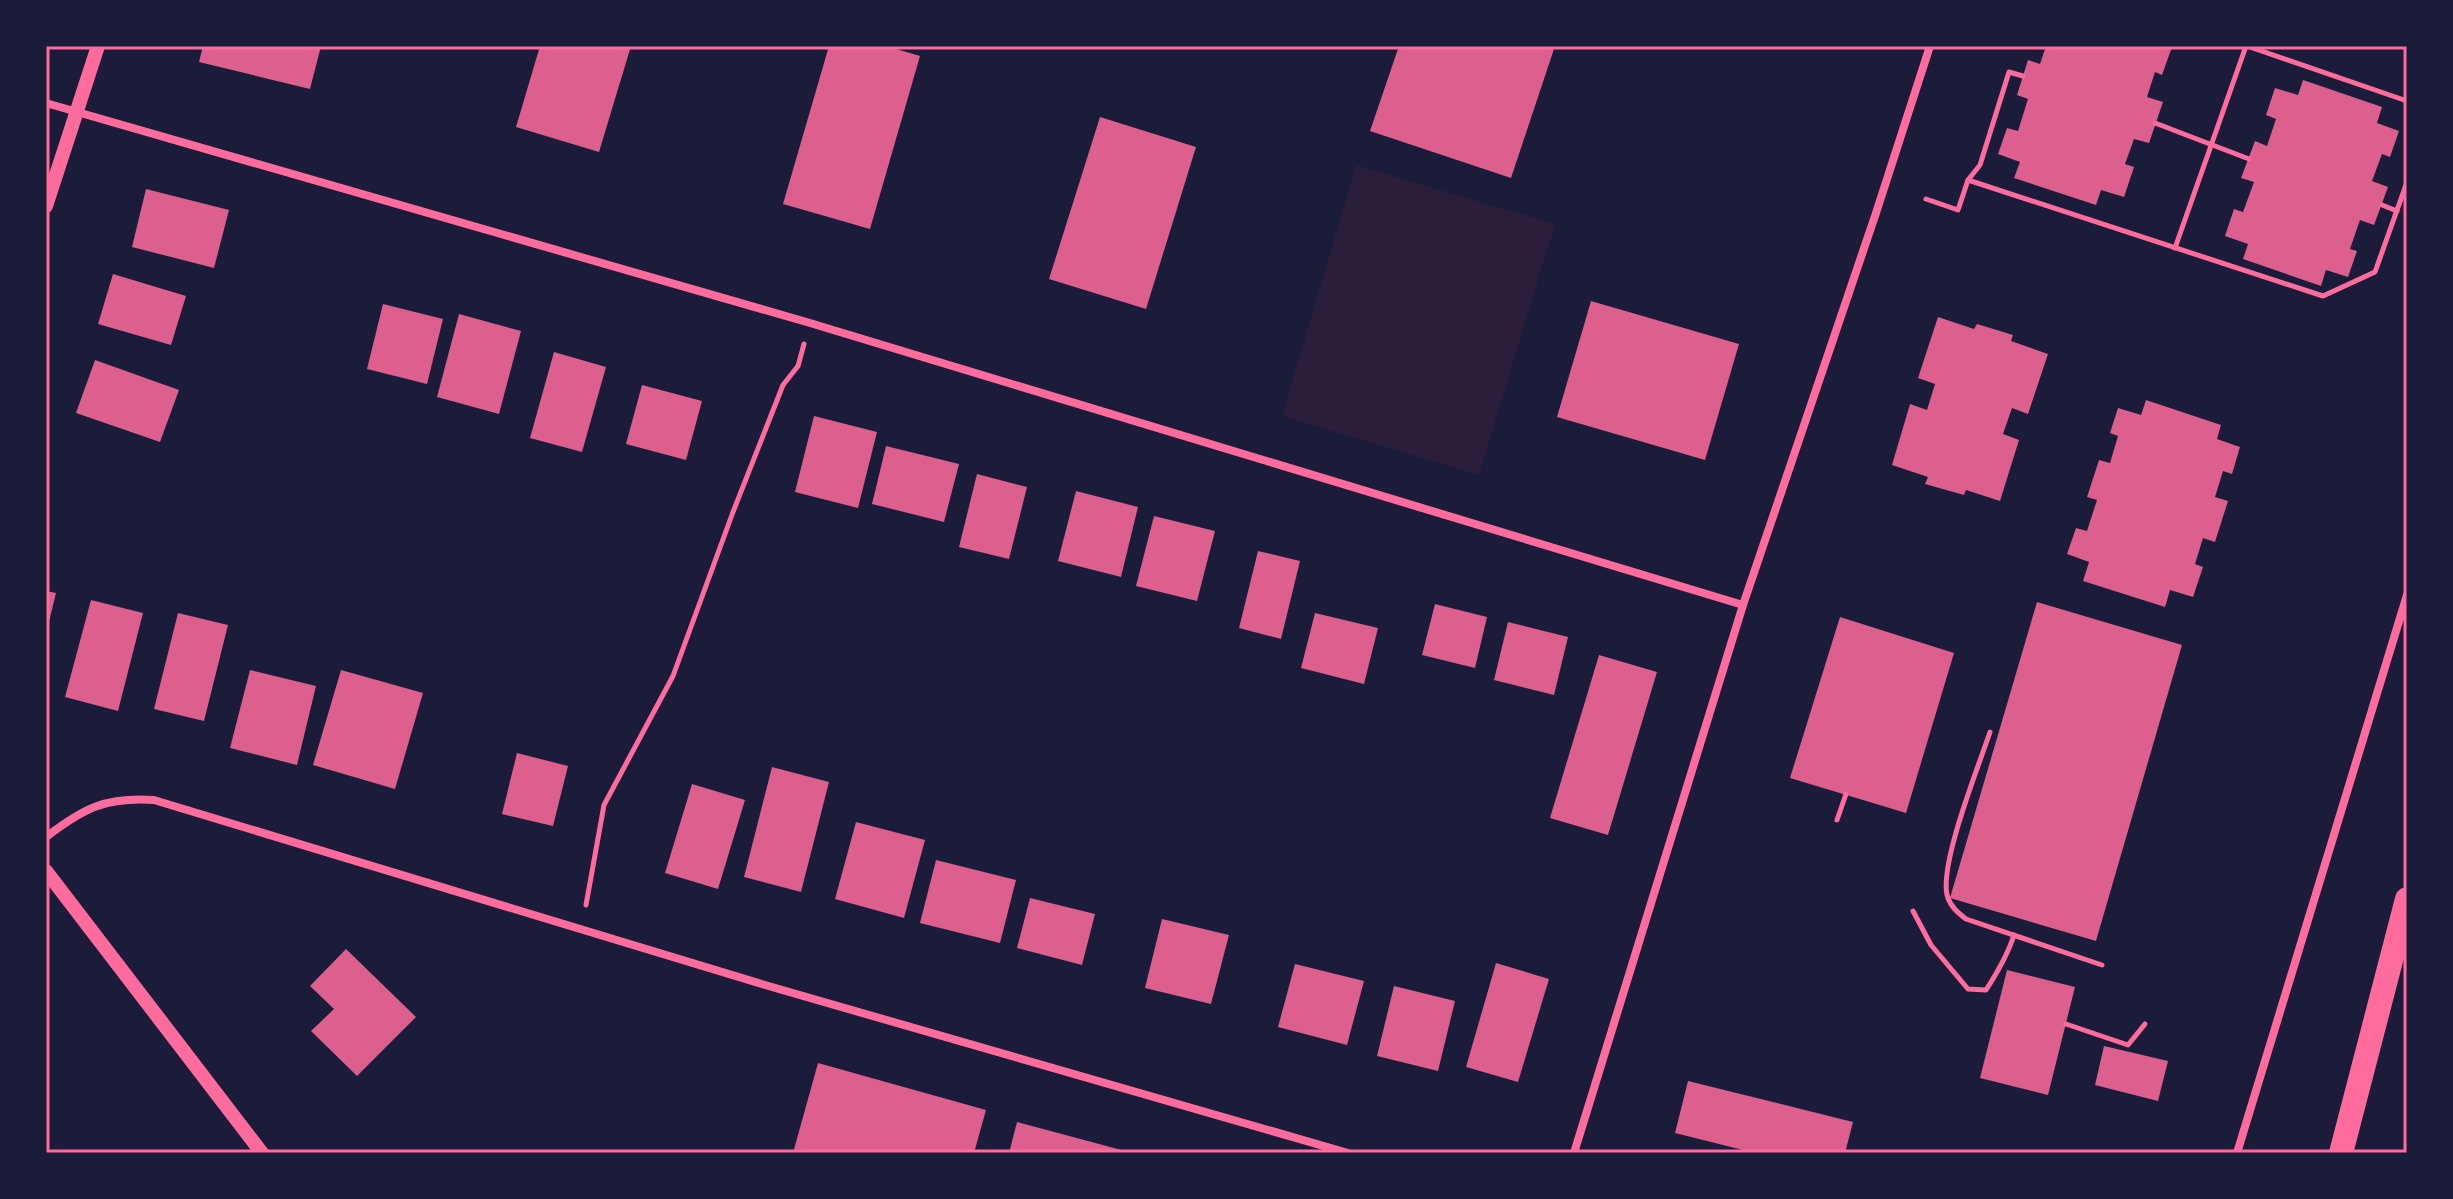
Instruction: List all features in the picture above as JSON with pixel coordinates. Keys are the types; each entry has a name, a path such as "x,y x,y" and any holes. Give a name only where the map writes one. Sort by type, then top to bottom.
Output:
{"highway":[{"path":"2341,1153 2407,899"}],"street":[{"path":"46,206 98,46"},
{"path":"1574,1153 1743,605 1930,46"},
{"path":"46,103 810,323 1743,605"},
{"path":"2237,1153 2407,595"},
{"path":"46,837 91,806 112,800 154,800 581,930 1348,1153"},
{"path":"46,871 262,1153"}],"path":[{"path":"2175,248 2246,46 2407,101"},
{"path":"1926,199 1958,210 1968,180 1980,165 2009,72 2023,76"},
{"path":"2155,123 2249,159"},
{"path":"1968,180 2323,296 2375,272 2407,182"},
{"path":"2382,205 2397,211"},
{"path":"581,930 604,805 673,676 783,385 798,366 810,323"},
{"path":"1990,732 1951,850 1946,882 1952,907 1966,919 2102,965"},
{"path":"1837,820 1846,794"},
{"path":"1913,911 1931,945 1968,989 1986,990 2009,952 2014,935"},
{"path":"2066,1024 2128,1045 2145,1024"}],"shaded area":[{"path":"1356,165 1555,224 1479,475 1282,416"}],"building":[{"path":"203,46 321,46 310,89 199,62"},
{"path":"540,46 631,46 599,152 516,127"},
{"path":"829,46 886,46 920,56 870,229 783,204"},
{"path":"1399,46 1555,46 1511,178 1370,131"},
{"path":"2046,46 2172,47 2162,75 2155,72 2147,97 2163,102 2149,143 2134,139 2125,164 2134,167 2124,197 2101,190 2096,205 2014,178 2020,162 1998,154 2007,128 2018,131 2028,99 2017,95 2028,60 2040,64"},
{"path":"2303,80 2382,107 2377,123 2399,131 2390,157 2382,154 2372,181 2388,187 2374,225 2360,220 2350,249 2357,251 2348,277 2326,270 2321,286 2243,259 2248,244 2225,236 2234,209 2243,212 2254,182 2241,178 2255,141 2267,146 2276,119 2266,115 2275,88 2298,95"},
{"path":"1100,117 1196,147 1146,309 1049,279"},
{"path":"146,189 229,210 214,268 132,247"},
{"path":"113,274 186,296 171,345 98,324"},
{"path":"1591,301 1739,344 1705,460 1557,417"},
{"path":"383,304 443,319 427,384 367,369"},
{"path":"459,314 521,331 499,414 437,397"},
{"path":"1938,317 1974,329 1977,324 2013,335 2011,341 2048,354 2028,414 2012,408 2003,434 2019,440 2000,501 1966,490 1964,495 1925,484 1928,477 1892,465 1910,404 1927,410 1935,384 1918,378"},
{"path":"554,352 606,367 582,452 530,438"},
{"path":"95,360 179,390 160,442 76,413"},
{"path":"642,385 702,401 686,460 626,444"},
{"path":"2146,400 2221,425 2217,439 2240,447 2232,474 2223,471 2215,497 2228,501 2215,542 2203,538 2195,564 2203,567 2193,597 2170,590 2165,607 2083,581 2089,562 2067,554 2076,528 2087,531 2097,500 2087,497 2099,460 2110,463 2118,436 2110,433 2118,408 2141,415"},
{"path":"814,416 877,432 858,508 795,492"},
{"path":"886,446 959,464 944,522 872,504"},
{"path":"977,474 1027,487 1009,559 959,547"},
{"path":"1076,491 1138,507 1121,577 1058,561"},
{"path":"1154,516 1215,531 1197,601 1136,586"},
{"path":"1258,551 1300,561 1281,639 1239,628"},
{"path":"46,591 56,593 47,630 46,630"},
{"path":"91,600 143,613 118,711 65,697"},
{"path":"2037,602 2182,645 2096,941 1950,898"},
{"path":"1435,604 1487,617 1475,668 1422,655"},
{"path":"178,613 228,625 204,721 154,709"},
{"path":"1315,613 1378,628 1364,684 1301,668"},
{"path":"1840,617 1954,653 1906,813 1790,778"},
{"path":"1508,622 1568,637 1554,695 1494,680"},
{"path":"1599,655 1657,672 1608,835 1550,818"},
{"path":"250,670 316,686 297,765 230,748"},
{"path":"341,670 423,693 395,789 313,765"},
{"path":"517,753 568,766 553,826 502,814"},
{"path":"772,767 829,782 801,892 744,877"},
{"path":"692,784 745,800 718,889 665,873"},
{"path":"856,822 925,840 904,918 835,899"},
{"path":"936,860 1016,880 1000,943 920,923"},
{"path":"1030,898 1095,914 1082,965 1017,948"},
{"path":"1162,919 1229,935 1211,1004 1145,988"},
{"path":"346,949 416,1017 357,1076 311,1031 334,1009 310,986"},
{"path":"1496,963 1549,979 1518,1082 1466,1067"},
{"path":"1295,964 1364,981 1347,1045 1278,1027"},
{"path":"2007,970 2075,987 2048,1095 1980,1078"},
{"path":"1394,986 1455,1001 1438,1071 1377,1056"},
{"path":"2104,1046 2168,1061 2158,1101 2095,1085"},
{"path":"818,1063 986,1110 974,1153 793,1153"},
{"path":"1688,1081 1853,1122 1845,1153 1755,1153 1675,1133"},
{"path":"1017,1122 1129,1152 1129,1153 1009,1153"}]}
